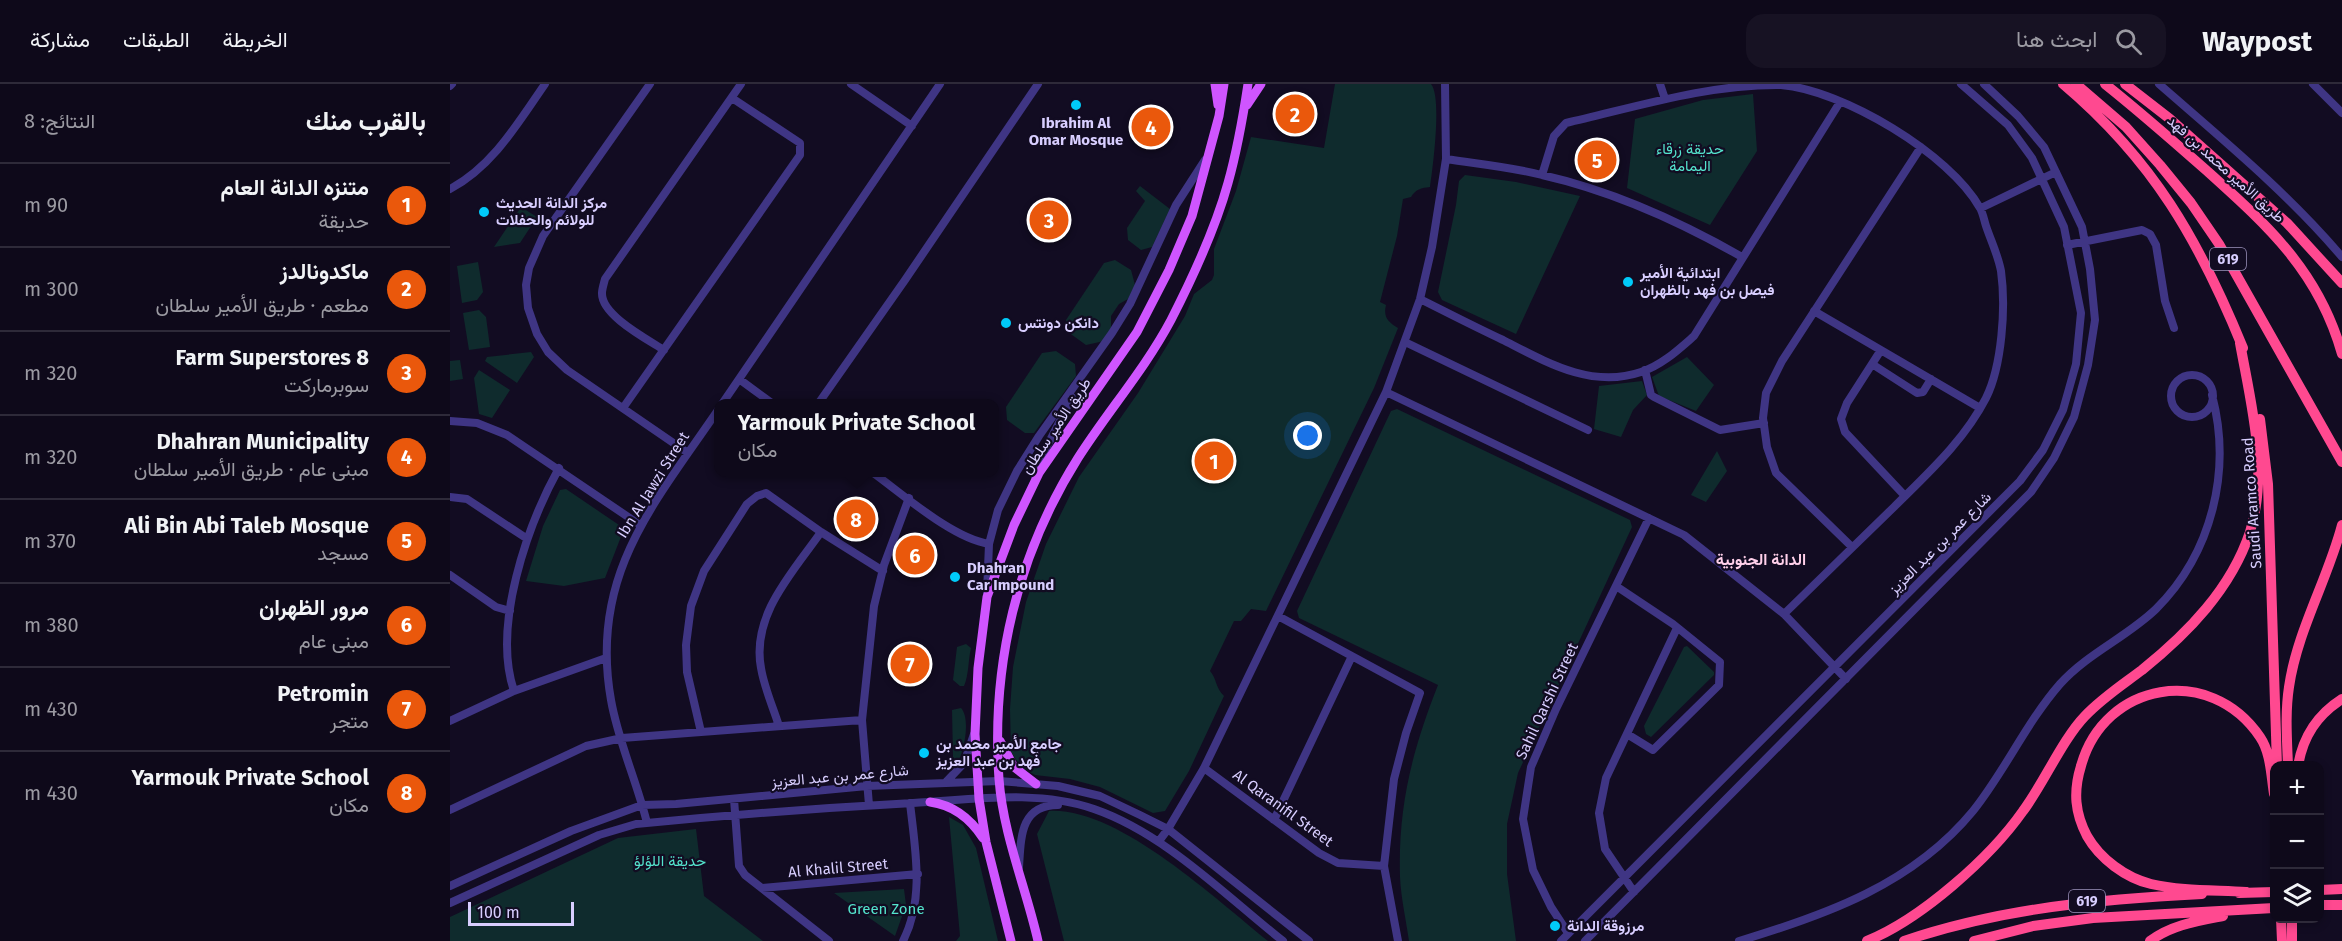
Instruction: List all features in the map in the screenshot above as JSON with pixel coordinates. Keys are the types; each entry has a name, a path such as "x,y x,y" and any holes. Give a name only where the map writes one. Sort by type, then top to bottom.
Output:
{"highway":[{"name":"Saudi Aramco Road","path":"2063,84 2119,136 2159,185 2184,223 2219,291 2241,343 2263,434 2268,484 2277,761"},
{"name":"619","path":"2076,84 2126,127 2191,203 2219,244 2342,462"},
{"name":"طريق الأمير محمد بن فهد","path":"2105,84 2143,114 2263,221 2286,247 2326,309 2342,354"},
{"path":"2126,84 2170,119 2287,223 2342,283"},
{"path":"1867,941 1880,936 1918,911 1975,866 2024,811 2083,718 2100,700 2170,646 2192,625 2226,584 2250,532 2256,501 2258,450 2241,343"},
{"path":"2288,761 2286,715 2289,685 2298,648 2342,525"},
{"path":"2246,892 2151,884 2132,876 2106,860 2092,844 2080,822 2075,802 2077,780 2085,752 2095,732 2110,715 2129,703 2153,693 2171,691 2194,692 2214,698 2246,720 2261,738 2270,771"},
{"path":"2299,761 2307,736 2314,723 2326,709 2342,699"},
{"path":"2324,890 2342,889"},
{"name":"619","path":"1904,941 2008,914 2076,903 2270,892"},
{"path":"2324,905 2342,907"},
{"name":"619","path":"1974,941 2034,926 2093,918 2270,908"},
{"path":"2150,941 2160,933 2178,926 2252,910"},
{"path":"2283,923 2288,938"},
{"path":"2288,938 2291,923"}],"main road":[{"path":"1215,84 1219,116"},
{"name":"طريق الأمير سلطان","path":"1011,941 986,842 979,799 975,732 978,668 987,597 1014,525 1034,483 1117,362 1154,302 1192,216 1219,116 1224,84"},
{"path":"1038,941 999,781 999,708 1004,654 1019,587 1031,547 1048,510 1079,457 1126,392 1170,321 1206,244 1227,185 1248,84"},
{"path":"1244,110 1261,84"},
{"path":"999,739 1014,767 1036,784"},
{"path":"930,802 945,804 960,813 978,830 986,842"}],"street":[{"path":"450,189 484,166 506,140 545,84"},
{"path":"650,84 543,236 529,268 526,285 528,308 536,333 548,352 567,370 688,453"},
{"path":"664,350 613,315 605,304 602,293 605,279 741,84"},
{"path":"852,84 912,126"},
{"path":"725,399 940,84"},
{"path":"822,399 1038,84"},
{"path":"1159,841 1204,768 1386,392 1405,342 1420,299 1438,214 1446,159 1445,84"},
{"path":"1660,84 1665,99"},
{"name":"شارع عمر بن عبد العزيز","path":"1561,941 2020,481 2043,450 2063,410 2076,364 2081,313 2064,227 2032,158 2008,125 1961,84"},
{"path":"1586,941 2031,492 2054,459 2074,417 2088,365 2094,320 2082,227 2044,147 2018,116 1984,84"},
{"path":"2159,84 2237,152 2326,237 2342,257"},
{"path":"2315,84 2342,113"},
{"path":"1542,175 1554,136 1566,123 1699,90 1756,85 1784,86 1859,108 1921,147 1955,176 1981,208 2001,271 2002,300 2001,333 1995,375 1980,408 1945,457 1784,614"},
{"path":"623,408 800,154 800,143 732,98"},
{"path":"1420,299 1556,367 1608,378 1645,370 1668,359 1694,336 1840,102"},
{"path":"1852,548 1776,473 1767,447 1764,423 1766,393 1782,361 1921,147"},
{"path":"987,597 989,544 998,510 1017,471 1130,304 1176,205 1209,155"},
{"path":"1446,159 1542,175 1612,196 1699,232 1742,257"},
{"path":"1981,208 2056,172"},
{"path":"2067,245 2142,230 2150,234 2156,245 2165,301 2174,328"},
{"path":"1814,311 1980,408"},
{"path":"1405,342 1588,430"},
{"path":"1881,350 1847,404 1841,419 1845,432 1905,496"},
{"path":"1872,364 1917,393 1923,392 1931,379"},
{"path":"1645,370 1651,395 1654,398 1720,430 1764,423"},
{"path":"1739,941 1829,912 1870,893 1925,858 1952,834 1996,779 2033,718 2062,682 2081,664 2156,609 2186,571 2204,539 2214,508 2221,454 2219,423 2212,395 2208,382 2196,375 2183,377 2173,387 2172,400 2179,412 2192,416 2205,412 2211,404 2212,395"},
{"path":"1034,483 1037,466 1082,377"},
{"path":"738,380 766,399"},
{"path":"1386,392 1684,535 1784,614 1846,679"},
{"path":"2205,412 2219,423"},
{"name":"Ibn Al Jawzi Street","path":"647,823 611,702 606,658 614,590 622,562 640,525 714,416"},
{"path":"450,421 477,423 498,430 559,468 640,525"},
{"path":"514,691 508,664 510,611 526,538 542,499 559,468"},
{"path":"879,477 956,532 974,542 989,544"},
{"path":"701,732 687,672 686,645 692,606 704,571 747,504 757,496 766,493 821,532 883,571"},
{"path":"450,497 467,499 526,538"},
{"path":"869,806 862,720 874,606 883,571 909,498"},
{"name":"Sahil Qarshi Street","path":"1568,933 1551,907 1533,870 1523,819 1531,767 1556,709 1649,519"},
{"path":"779,726 761,668 760,641 764,620 773,602 821,532"},
{"path":"450,575 496,607 510,611"},
{"path":"1616,586 1677,628 1720,662 1719,685 1653,750 1627,734"},
{"path":"1278,616 1420,693 1406,733 1394,779 1384,866 1398,941"},
{"path":"1634,892 1605,849 1599,813 1606,778 1677,628"},
{"path":"1274,820 1352,656"},
{"path":"450,721 514,691 606,658"},
{"path":"450,810 586,746 622,738 862,720"},
{"path":"945,782 964,763 975,732"},
{"name":"Al Qaranifil Street","path":"1204,768 1319,853 1338,863 1384,866"},
{"name":"شارع عمر بن عبد العزيز","path":"450,886 571,831 642,805 867,786 999,781 1058,786 1100,796 1168,829 1309,941"},
{"path":"734,799 739,866 745,875 829,941"},
{"path":"450,903 599,835 647,823 979,799 1058,800 1093,808 1159,841 1283,941"},
{"path":"903,941 910,929 918,874 910,803"},
{"path":"1019,868 1021,837 1028,818 1035,811 1050,805 1080,806"},
{"name":"Al Khalil Street","path":"762,888 918,874"}],"green space":[{"path":"1335,84 1431,84 1436,103 1436,133 1430,187 1419,189 1411,197 1403,199 1397,236 1380,302 1386,305 1387,319 1398,328 1374,388 1266,611 1251,609 1241,621 1234,621 1210,671 1224,696 1189,771 1165,811 1153,813 1100,787 1070,779 1035,775 1021,767 1011,752 1010,709 1013,667 1026,602 1046,544 1079,477 1138,393 1185,316 1194,294 1212,280 1214,249 1236,191 1251,137 1324,148"},
{"name":"حديقة زرقاء اليمامة","path":"1753,94 1757,151 1710,225 1627,188 1635,119 1703,100"},
{"path":"1465,175 1516,182 1580,196 1516,334 1442,300 1438,292 1459,181"},
{"path":"1140,186 1170,209 1152,247 1141,250 1128,240 1127,228 1145,201 1136,191"},
{"path":"521,207 537,217 520,243 494,247"},
{"path":"1115,260 1131,270 1135,285 1128,299 1119,304 1111,316 1111,328 1104,341 1086,345 1068,332 1066,320 1104,263"},
{"path":"478,262 483,292 477,300 462,303 457,266"},
{"path":"479,310 486,317 490,347 469,350 463,313"},
{"path":"1056,351 1075,364 1076,376 1034,433 1025,433 1007,420 1006,407 1042,353"},
{"path":"531,352 534,357 517,383 485,361 487,357"},
{"path":"1687,357 1714,385 1696,411 1659,396 1652,377"},
{"path":"460,360 463,379 450,381 450,361"},
{"path":"479,370 510,390 492,418 479,414 474,378"},
{"path":"1642,381 1647,395 1633,410 1621,437 1594,429 1599,386"},
{"path":"1397,409 1630,520 1632,527 1518,773 1507,824 1507,874 1516,941 1409,941 1400,877 1401,826 1414,756 1438,685 1299,618 1297,611 1391,411"},
{"path":"1717,451 1727,471 1706,502 1691,495"},
{"path":"566,489 619,525 622,534 605,578 564,586 526,581 543,526 560,490"},
{"path":"966,644 971,648 968,672 964,686 960,686 953,680 957,647"},
{"path":"1687,646 1714,672 1714,675 1651,737 1646,734 1644,726 1684,647"},
{"path":"961,708 966,727 964,744 957,764 953,757 952,710"},
{"path":"1049,811 1076,814 1105,824 1135,839 1194,880 1268,941 1064,941 1037,834"},
{"path":"949,817 963,825 976,848 998,941 956,941 960,936"},
{"name":"حديقة اللؤلؤ","path":"696,829 704,896 763,941 450,941 450,917 618,838"},
{"name":"Green Zone","path":"904,889 906,905 895,936 834,893"}],"place":[{"name":"Ibrahim Al Omar Mosque","path":"1076,105"},
{"name":"ماكدونالدز","path":"1295,114"},
{"name":"Dhahran Municipality","path":"1151,127"},
{"name":"Ali Bin Abi Taleb Mosque","path":"1597,160"},
{"name":"مركز الدانة الحديث للولائم والحفلات","path":"484,212"},
{"name":"Farm Superstores 8","path":"1049,220"},
{"name":"ابتدائية الأمير فيصل بن فهد بالظهران","path":"1628,282"},
{"name":"دانكن دونتس","path":"1006,323"},
{"name":"متنزه الدانة العام","path":"1214,461"},
{"name":"Yarmouk Private School","path":"856,519"},
{"name":"مرور الظهران","path":"915,555"},
{"name":"Dhahran Car Impound","path":"955,577"},
{"name":"Petromin","path":"910,664"},
{"name":"جامع الأمير محمد بن فهد بن عبد العزيز","path":"924,753"},
{"name":"مرزوقة الدانة","path":"1555,926"}],"district":[{"name":"الدانة الجنوبية","path":"1761,559"}]}
